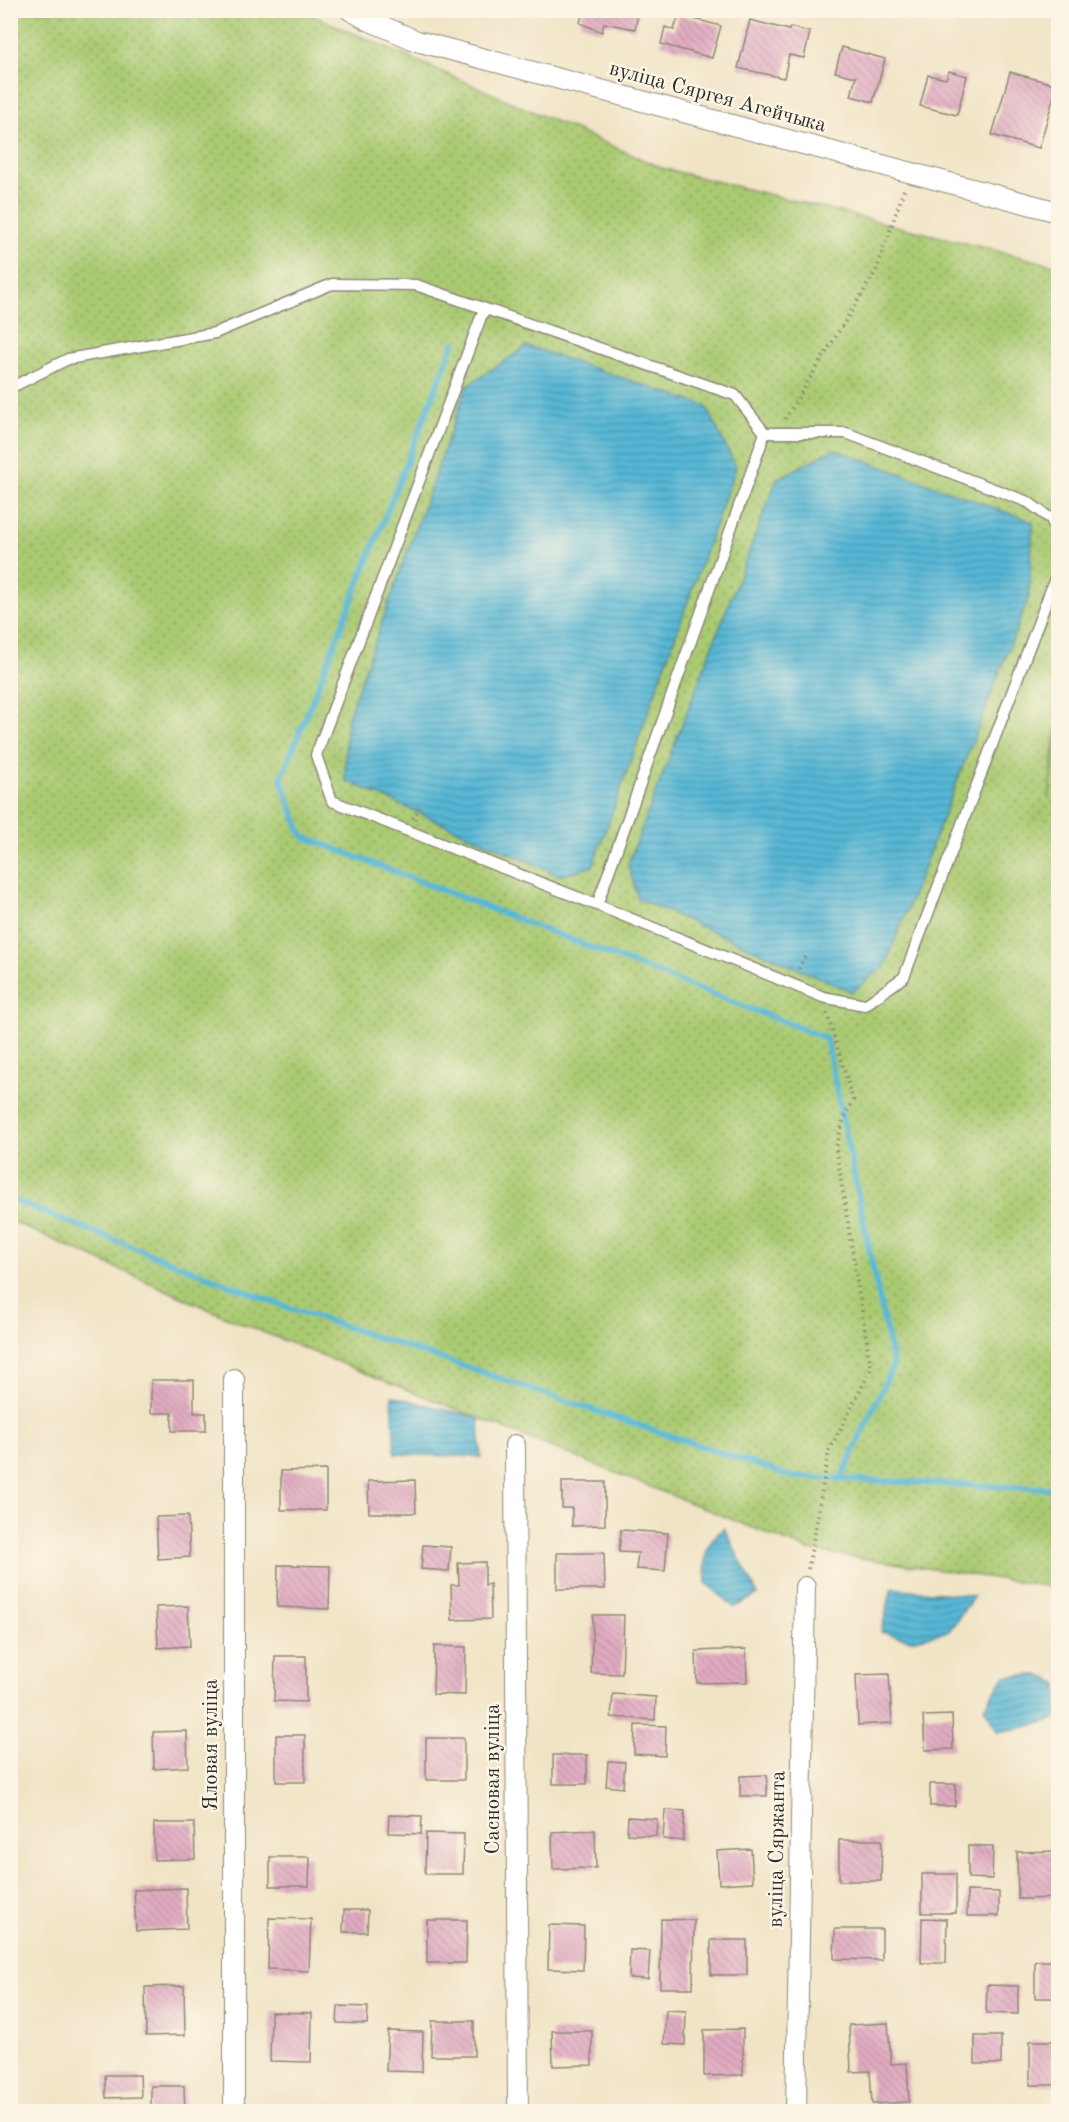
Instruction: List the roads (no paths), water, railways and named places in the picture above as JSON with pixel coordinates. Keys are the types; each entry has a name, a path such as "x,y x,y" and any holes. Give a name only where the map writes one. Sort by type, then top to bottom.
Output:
{"street":[{"name":"вуліца Сяргея Агейчыка","path":"350,10 372,15 417,41 1059,212"},
{"name":"Яловая вуліца","path":"234,1379 234,2112"},
{"name":"Сасновая вуліца","path":"515,1446 518,2112"},
{"name":"вуліца Сяржанта","path":"796,2112 805,1587"}],"lane":[{"path":"10,388 68,359 215,333 332,284 416,285 735,395 765,433"},
{"path":"484,309 315,755 332,801 597,904 823,998 865,1005 904,977 1059,571"},
{"path":"765,433 846,433 1028,502 1051,519 1059,535"},
{"path":"597,904 765,433"}],"water":[{"path":"527,346 706,406 736,467 593,866 561,876 345,780 346,722 467,386"},
{"path":"834,449 1033,522 1029,597 885,966 852,992 638,899 628,864 777,479"},
{"path":"392,1396 479,1418 481,1457 395,1454"},
{"path":"724,1528 758,1595 734,1607 706,1583 706,1552 712,1540"},
{"path":"892,1588 974,1596 949,1631 911,1640 881,1632"},
{"path":"1038,1675 1058,1683 1058,1718 998,1732 984,1707 1005,1676"}],"waterway":[{"path":"454,343 281,779 302,836 826,1038 893,1365 841,1479"},
{"path":"10,1199 281,1305 793,1477 1058,1489"}]}
